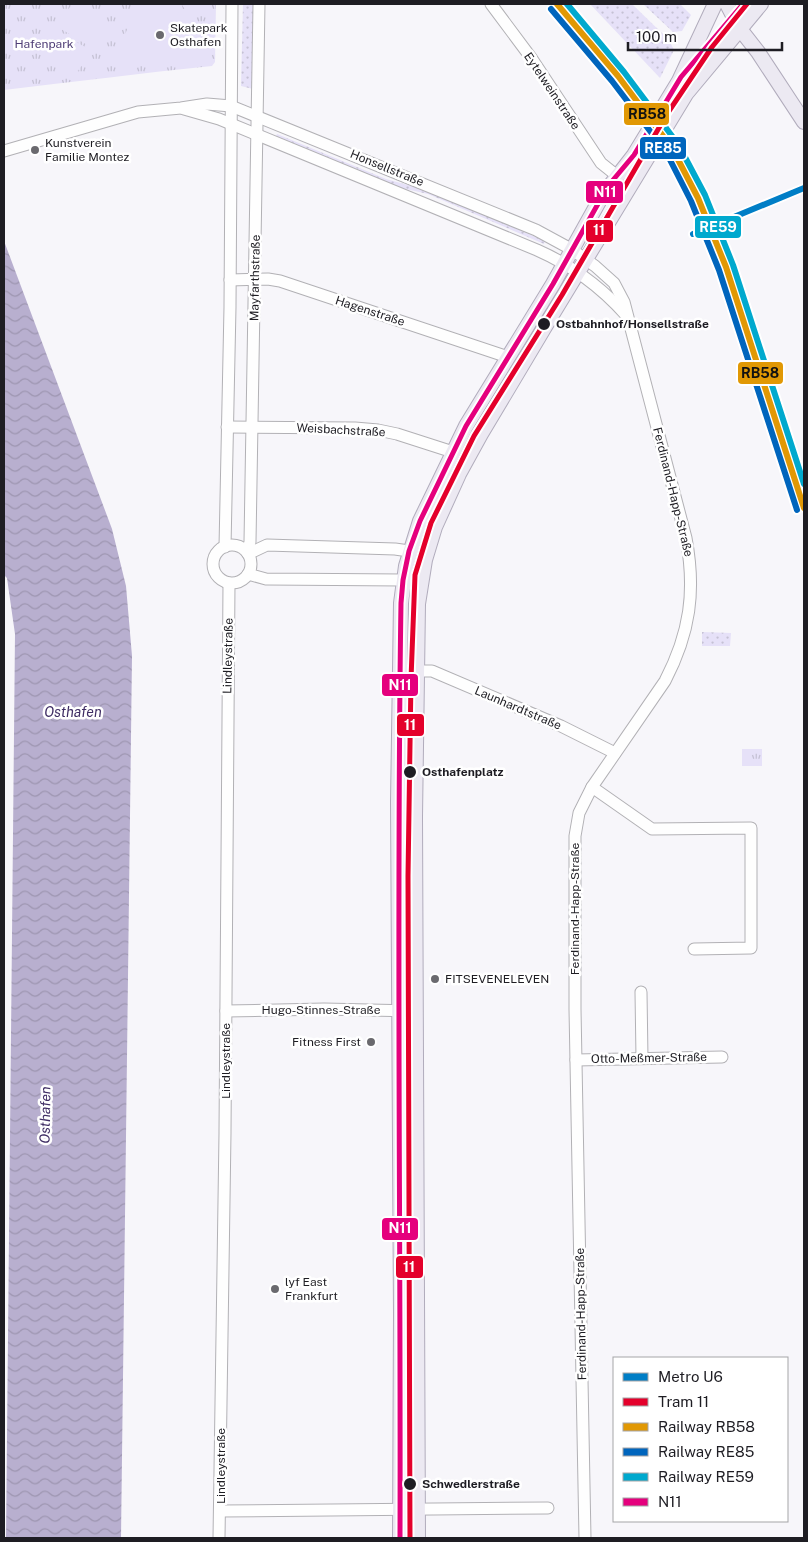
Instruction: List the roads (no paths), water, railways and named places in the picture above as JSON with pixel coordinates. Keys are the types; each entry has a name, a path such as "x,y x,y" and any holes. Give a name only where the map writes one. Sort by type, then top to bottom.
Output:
{"main road":[{"path":"727,4 740,29 758,52 804,122"},
{"path":"740,29 751,4"},
{"path":"418,1538 415,817 418,604 424,566 435,527 468,458 577,274 686,94 761,4"},
{"path":"400,1538 401,1314 398,802 403,580 409,551 420,521 466,426 602,196 634,154 681,77 713,8"},
{"path":"409,551 420,556 424,566"},
{"path":"403,580 424,566"},
{"path":"401,646 407,658 418,671"},
{"path":"400,694 418,671"}],"street":[{"name":"Mayfarthstraße","path":"225,547 230,280 232,4"},
{"name":"Mayfarthstraße","path":"248,553 250,542 259,4"},
{"name":"Eytelweinstraße","path":"491,4 532,59 601,163 616,176"},
{"name":"Honsellstraße","path":"8,149 138,112 207,104 231,106 536,230 586,259"},
{"name":"Honsellstraße","path":"181,108 211,116 507,236 544,253 577,274"},
{"name":"Ferdinand-Happ-Straße","path":"585,1538 576,1060 575,836 580,813 592,787 672,668 682,645 692,592 690,558 686,538 629,319 618,288 586,259"},
{"name":"Ferdinand-Happ-Straße","path":"577,274 607,295 629,319"},
{"name":"Hagenstraße","path":"230,280 280,281 508,357"},
{"name":"Weisbachstraße","path":"227,427 378,430 397,434 453,452"},
{"path":"236,546 248,553 251,562 248,574 237,582 229,583 221,580 214,569 216,555 220,550 225,547 236,546"},
{"path":"248,553 267,546 395,549 409,551"},
{"path":"248,574 266,579 403,580"},
{"name":"Lindleystraße","path":"219,1538 229,583"},
{"name":"Launhardtstraße","path":"418,671 432,671 560,726 615,753"},
{"path":"592,787 652,829 750,828 751,948 694,949"},
{"path":"641,992 642,1058"},
{"name":"Hugo-Stinnes-Straße","path":"226,1010 415,1011"},
{"name":"Otto-Meßmer-Straße","path":"576,1060 722,1057"},
{"path":"220,1511 548,1508"}],"water":[{"name":"Osthafen","path":"4,241 112,529 126,586 132,656 121,1538 6,1538 15,634 7,578 4,575"}],"metro line":[{"name":"U6","path":"693,234 804,188"}],"tram line":[{"name":"11","path":"410,1538 408,876 411,679 415,575 431,523 474,436 562,295 667,114 712,47 747,4"}],"rail line":[{"name":"RB58","path":"557,4 618,76 672,148 698,198 726,267 804,508"},
{"name":"RE59","path":"567,4 624,72 678,144 705,195 733,265 804,484"},
{"name":"RE85","path":"551,9 612,81 666,152 691,201 719,270 797,510"}],"place":[{"name":"Skatepark Osthafen","path":"160,35"},
{"name":"Kunstverein Familie Montez","path":"35,150"},
{"name":"Ostbahnhof/Honsellstraße","path":"544,324"},
{"name":"Osthafenplatz","path":"410,772"},
{"name":"FITSEVENELEVEN","path":"435,979"},
{"name":"Fitness First","path":"371,1042"},
{"name":"lyf East Frankfurt","path":"275,1289"},
{"name":"Schwedlerstraße","path":"410,1484"}],"park label":[{"name":"Hafenpark","path":"44,44"}]}
